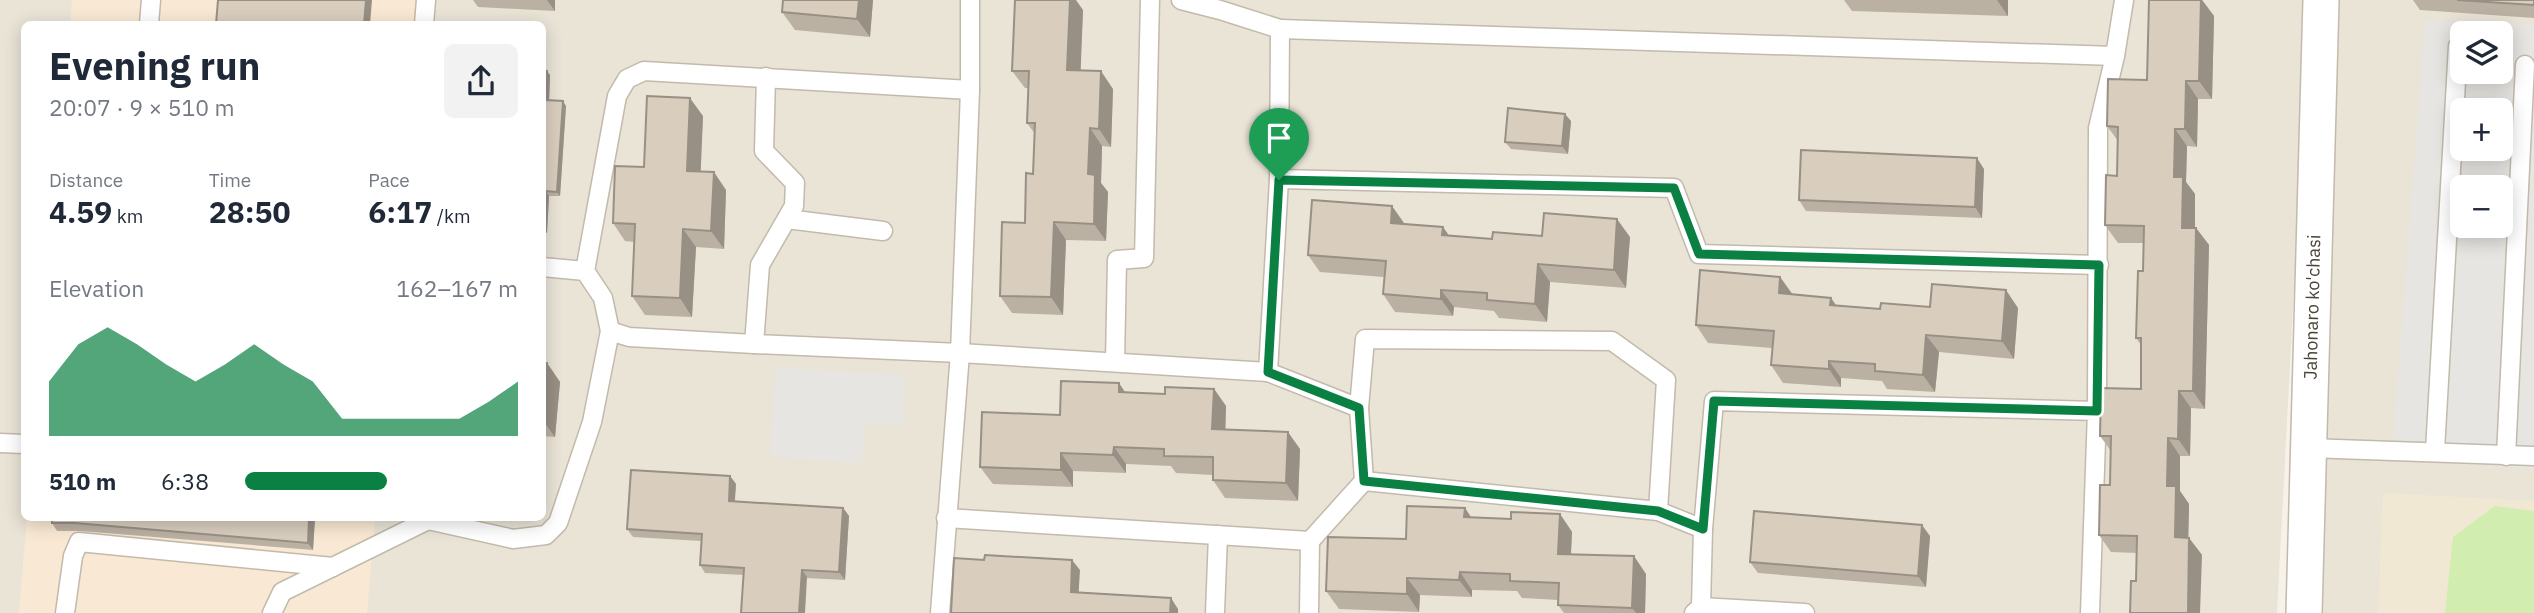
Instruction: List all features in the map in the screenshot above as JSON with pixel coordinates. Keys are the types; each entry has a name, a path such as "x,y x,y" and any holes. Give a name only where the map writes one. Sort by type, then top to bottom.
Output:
{"street":[{"name":"Jahonaro ko'chasi","path":"2304,613 2321,0"}],"lane":[{"path":"149,21 151,0"},
{"path":"424,21 426,0"},
{"path":"940,613 960,353 970,90 970,0"},
{"path":"1115,362 1117,260 1144,258 1150,0"},
{"path":"1181,0 1280,29 2115,56"},
{"path":"2090,613 2097,411 2098,128 2115,56 2124,0"},
{"path":"1268,372 1279,180 1280,29"},
{"path":"2506,456 2525,65"},
{"path":"436,521 513,539 546,536 558,523 592,422 610,331 603,298 584,271 617,96 627,79 644,71 970,90"},
{"path":"754,344 760,265 794,206 795,183 764,151 766,77"},
{"path":"2435,452 2456,84"},
{"path":"1279,180 1674,188 1699,254 2099,265"},
{"path":"787,219 883,231"},
{"path":"546,267 584,271"},
{"path":"610,331 629,337 960,353 1268,372 1359,408"},
{"path":"1309,613 1310,541 1364,481 1359,408 1365,339 1612,341 1666,380 1658,511"},
{"path":"1805,613 1697,610 1714,401 2097,411"},
{"path":"0,443 21,444"},
{"path":"2309,448 2534,456"},
{"path":"1364,481 1658,511 1703,529"},
{"path":"946,518 1310,541"},
{"path":"272,613 282,592 424,521"},
{"path":"1215,613 1218,535"},
{"path":"65,613 73,556 79,542 333,568"}],"shaded area":[{"path":"0,0 2309,0 2277,613 0,613"},
{"path":"72,0 420,0 418,21 70,21"},
{"path":"2321,0 2534,0 2534,613 2304,613"},
{"path":"2425,20 2450,21 2450,84 2513,84 2513,24 2534,25 2534,470 2392,459"},
{"path":"775,368 906,375 903,426 864,424 862,463 770,457"},
{"path":"2383,493 2534,501 2534,613 2378,613"},
{"path":"27,521 375,521 367,613 19,613"}],"green space":[{"path":"2495,506 2534,511 2534,613 2445,613 2453,537"}],"building":[{"path":"218,0 366,0 364,21 216,21"},
{"path":"783,0 859,0 857,19 782,12"},
{"path":"1015,0 1070,0 1067,70 1101,71 1099,129 1090,128 1088,174 1095,175 1094,224 1054,222 1051,297 1000,296 1002,222 1025,223 1026,173 1033,174 1035,123 1027,123 1029,71 1012,71"},
{"path":"2149,0 2201,0 2199,81 2186,81 2185,129 2175,129 2174,177 2183,177 2182,228 2196,228 2193,391 2179,391 2178,439 2168,438 2167,486 2176,486 2175,537 2189,538 2188,613 2130,613 2131,581 2136,581 2137,536 2099,535 2100,485 2110,485 2111,436 2100,436 2101,388 2141,389 2141,338 2136,338 2138,271 2143,271 2144,226 2105,225 2106,175 2117,176 2118,127 2107,126 2108,79 2147,80"},
{"path":"2457,0 2534,0 2534,5"},
{"path":"647,96 690,98 687,171 714,172 711,231 683,229 680,298 632,296 635,224 613,223 615,166 644,167"},
{"path":"546,100 563,101 557,192 546,191"},
{"path":"1508,108 1565,114 1562,146 1505,142"},
{"path":"1801,150 1977,158 1975,207 1799,200"},
{"path":"1312,200 1392,206 1391,223 1443,227 1442,235 1492,239 1493,232 1542,236 1544,213 1617,219 1614,270 1538,264 1535,304 1487,300 1487,293 1441,290 1441,299 1383,294 1386,261 1308,255"},
{"path":"1700,270 1780,277 1779,293 1831,298 1830,305 1880,309 1881,303 1930,307 1932,284 2006,290 2002,341 1926,335 1923,375 1875,371 1875,364 1829,361 1829,369 1771,365 1774,331 1696,325"},
{"path":"1061,381 1119,383 1119,392 1165,394 1165,387 1214,389 1212,429 1288,432 1286,483 1213,480 1213,457 1164,456 1164,449 1114,447 1113,455 1061,453 1061,470 980,467 982,412 1060,415"},
{"path":"631,470 730,476 729,501 843,508 839,572 802,570 799,613 741,613 744,568 700,565 702,534 627,529"},
{"path":"1407,506 1465,508 1464,517 1511,519 1511,512 1560,514 1558,554 1634,556 1632,608 1558,605 1559,583 1510,581 1510,574 1460,572 1459,580 1407,578 1407,594 1326,591 1328,537 1406,539"},
{"path":"1754,511 1922,525 1918,576 1750,562"},
{"path":"52,521 309,521 308,543"},
{"path":"985,555 1072,560 1071,592 1171,598 1170,613 951,613 954,558 984,560"}],"route":[{"path":"1279,180 1674,188 1699,254 2099,265 2097,411 1714,401 1703,529 1658,511 1364,481 1359,408 1268,372 1279,180"}]}
